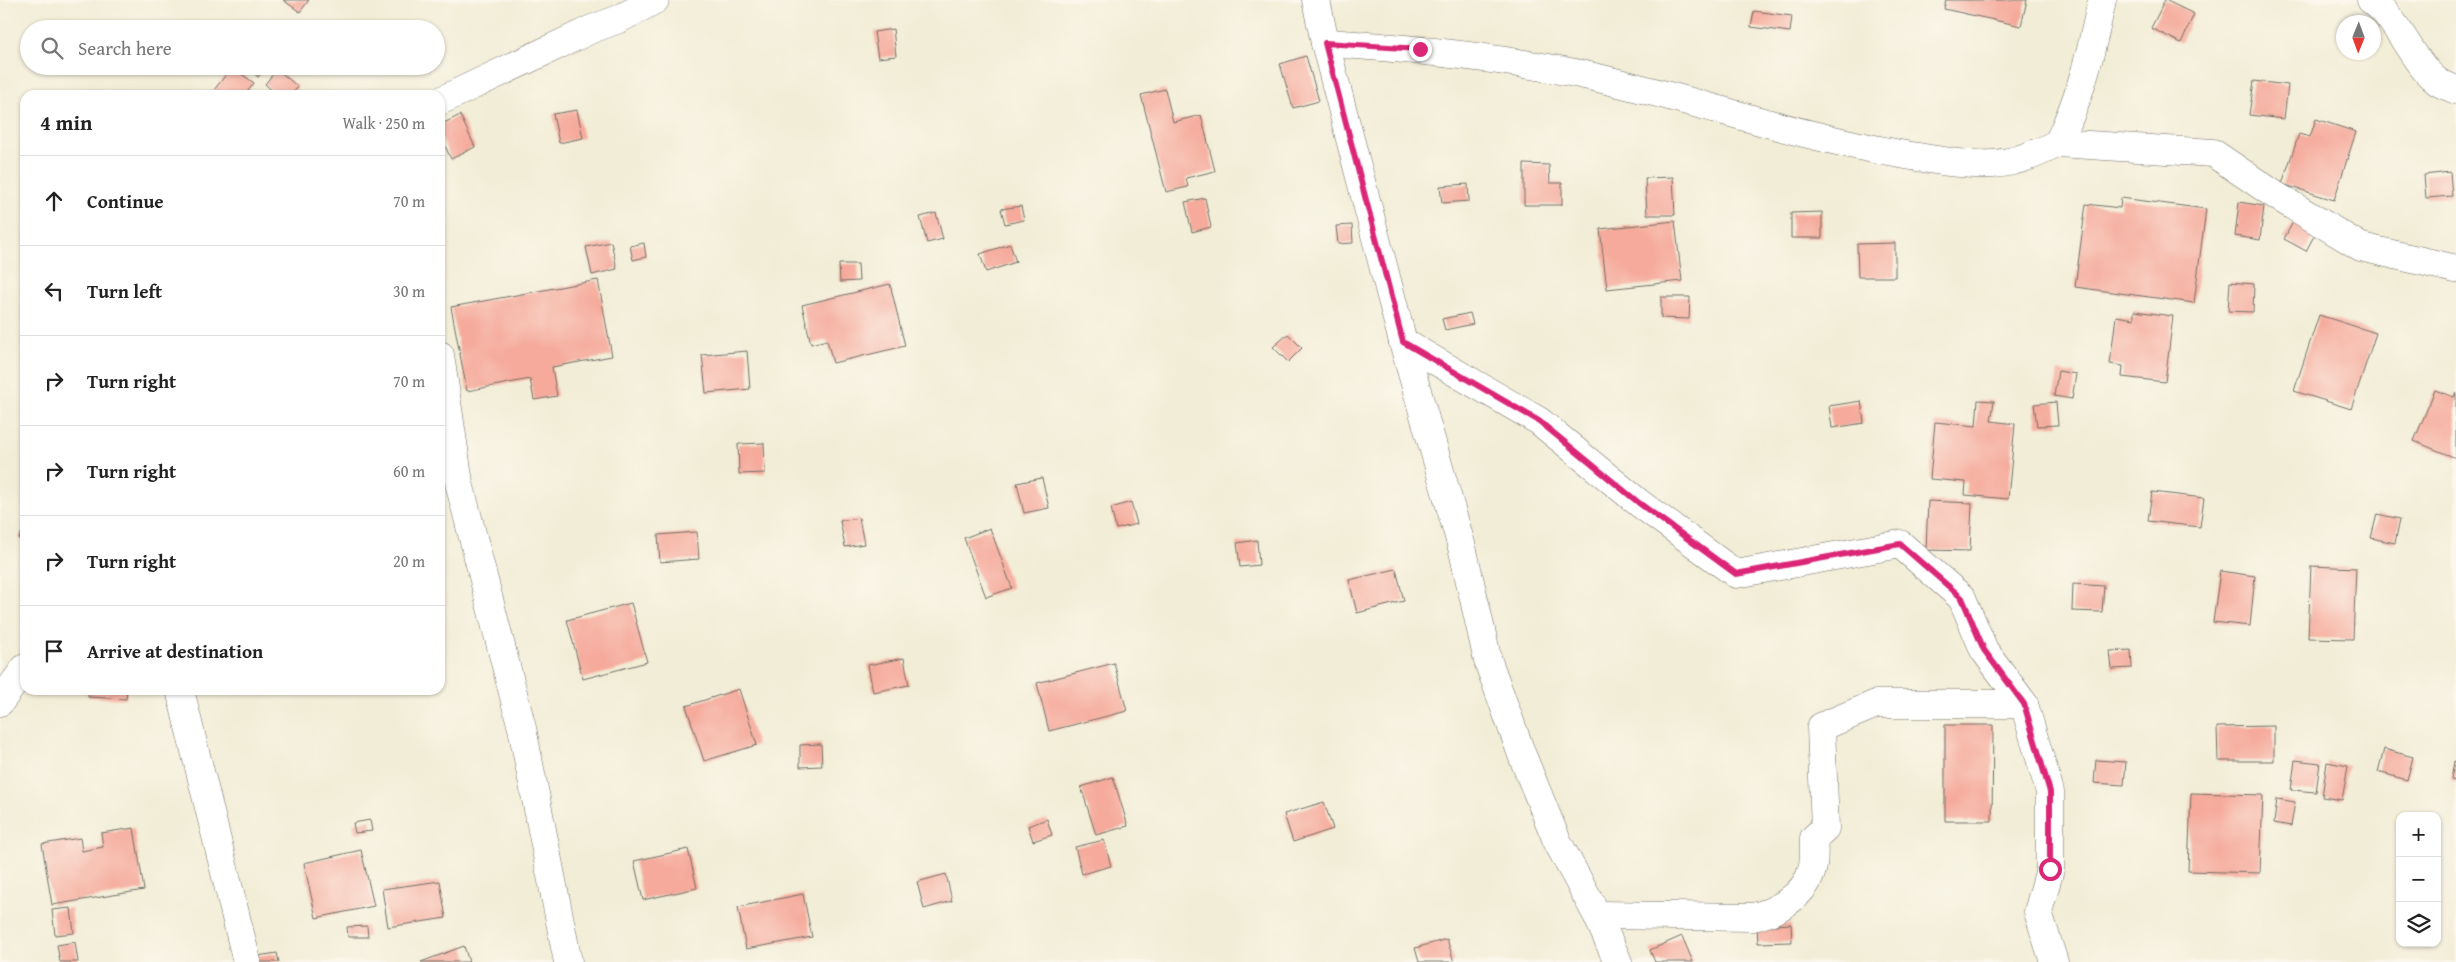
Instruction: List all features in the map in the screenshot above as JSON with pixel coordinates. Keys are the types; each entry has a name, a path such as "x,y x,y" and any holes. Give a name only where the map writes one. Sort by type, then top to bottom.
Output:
{"street":[{"path":"445,99 592,29 619,19 655,0"},
{"path":"1316,0 1325,43 1403,342 1463,551 1488,661 1522,755 1557,840 1597,915 1618,962"},
{"path":"2058,143 2071,116 2089,62 2102,0"},
{"path":"2371,0 2399,30 2412,54 2439,82 2456,90"},
{"path":"1325,43 1420,49 1580,74 1817,137 1962,164 1995,164 2027,156 2058,143 2213,153 2275,195 2361,247 2456,269"},
{"path":"1403,342 1539,421 1639,503 1736,574 1900,544 1962,598 1984,650 2024,704 2050,792 2050,869 2038,912 2054,962"},
{"path":"445,389 459,483 522,728 568,962"},
{"path":"0,702 20,675"},
{"path":"181,695 247,962"},
{"path":"1597,915 1753,917 1766,914 1804,889 1813,868 1814,838 1825,828 1821,727 1876,704 2024,704"}],"building":[{"path":"283,0 309,0 300,12"},
{"path":"1946,0 2027,0 2021,26 1944,9"},
{"path":"2165,0 2194,14 2181,43 2151,28"},
{"path":"1754,11 1792,16 1790,32 1751,27"},
{"path":"893,29 896,56 878,58 874,32"},
{"path":"1306,56 1319,101 1293,108 1280,64"},
{"path":"226,75 243,75 254,83 249,90 214,90"},
{"path":"272,75 284,75 298,87 295,90 272,90 265,84"},
{"path":"2254,81 2288,85 2284,119 2249,115"},
{"path":"1165,89 1173,122 1201,115 1215,171 1186,178 1188,187 1166,192 1141,95"},
{"path":"577,110 583,138 559,143 553,114"},
{"path":"460,115 475,147 451,159 445,146 445,122"},
{"path":"2316,119 2356,132 2334,200 2282,184 2299,134 2310,137"},
{"path":"1524,164 1549,165 1550,183 1562,183 1562,205 1524,205"},
{"path":"2450,172 2452,196 2426,198 2424,175"},
{"path":"1673,177 1675,215 1647,215 1645,178"},
{"path":"1468,184 1469,201 1442,203 1440,186"},
{"path":"1205,198 1211,227 1192,232 1185,202"},
{"path":"2121,198 2206,209 2194,303 2075,287 2086,204 2120,208"},
{"path":"2239,202 2264,206 2260,240 2235,236"},
{"path":"1021,206 1024,220 1005,224 1001,209"},
{"path":"1822,212 1822,238 1791,238 1791,213"},
{"path":"936,213 943,239 927,243 920,217"},
{"path":"1675,221 1682,281 1607,289 1600,229"},
{"path":"2293,222 2315,234 2306,251 2284,239"},
{"path":"1352,225 1353,243 1338,244 1336,226"},
{"path":"611,242 617,269 592,275 586,247"},
{"path":"644,243 646,257 633,260 630,246"},
{"path":"1895,243 1895,277 1858,277 1857,244"},
{"path":"1010,244 1016,262 986,272 980,254"},
{"path":"839,264 858,264 859,281 840,282"},
{"path":"598,280 612,356 552,367 557,396 534,400 530,379 467,391 451,307"},
{"path":"2230,282 2254,284 2253,312 2228,311"},
{"path":"890,284 905,346 833,363 827,340 811,344 802,305"},
{"path":"1661,297 1690,297 1689,319 1661,318"},
{"path":"2134,311 2173,316 2165,382 2122,377 2123,366 2110,364 2116,316 2134,319"},
{"path":"1470,313 1473,324 1445,330 1442,319"},
{"path":"2319,315 2376,333 2351,409 2294,391"},
{"path":"1288,334 1302,348 1288,362 1273,347"},
{"path":"747,351 750,389 706,393 702,355"},
{"path":"2058,371 2076,374 2072,399 2054,396"},
{"path":"2435,390 2454,397 2456,392 2456,458 2414,441"},
{"path":"1978,400 1994,401 1991,421 2015,424 2008,499 1965,495 1966,482 1930,479 1935,422 1976,426"},
{"path":"1861,401 1864,423 1832,428 1829,406"},
{"path":"2056,402 2058,425 2037,426 2034,404"},
{"path":"764,443 765,473 739,474 738,444"},
{"path":"1042,478 1049,508 1024,513 1017,483"},
{"path":"2152,492 2204,498 2200,527 2148,521"},
{"path":"1928,501 1972,503 1970,551 1926,550"},
{"path":"1131,502 1137,524 1116,529 1111,508"},
{"path":"2377,514 2400,519 2395,543 2371,538"},
{"path":"859,518 864,544 845,547 840,521"},
{"path":"990,528 1012,588 986,597 964,538"},
{"path":"697,532 699,559 660,562 658,535"},
{"path":"1257,540 1259,565 1240,567 1237,543"},
{"path":"2311,566 2356,568 2353,639 2308,638"},
{"path":"1396,569 1404,601 1357,613 1349,580"},
{"path":"2220,571 2255,576 2250,626 2213,622"},
{"path":"2073,584 2104,586 2102,612 2072,611"},
{"path":"631,603 647,662 583,679 567,620"},
{"path":"2131,650 2132,668 2112,669 2110,651"},
{"path":"904,658 909,685 873,692 868,665"},
{"path":"1114,663 1127,711 1049,731 1037,683"},
{"path":"739,689 757,745 704,761 686,706"},
{"path":"88,695 126,695 126,699 88,697"},
{"path":"1945,725 1993,725 1992,821 1945,821"},
{"path":"2274,726 2274,761 2218,761 2217,727"},
{"path":"821,744 822,766 800,767 800,745"},
{"path":"2384,749 2413,757 2407,780 2378,772"},
{"path":"2096,760 2126,762 2124,785 2094,783"},
{"path":"2295,760 2320,763 2316,792 2291,790"},
{"path":"2454,761 2456,762 2456,781 2451,780"},
{"path":"2327,762 2348,766 2342,800 2322,797"},
{"path":"1113,777 1128,826 1096,835 1081,787"},
{"path":"2191,793 2263,795 2260,873 2188,871"},
{"path":"2277,799 2295,802 2291,826 2274,823"},
{"path":"1324,802 1333,829 1293,842 1284,814"},
{"path":"1047,819 1052,835 1033,841 1028,826"},
{"path":"370,820 372,831 355,833 353,823"},
{"path":"134,828 144,890 52,905 42,844 80,838 82,851 103,847 101,833"},
{"path":"1104,840 1111,866 1082,874 1075,847"},
{"path":"688,849 697,888 643,900 634,861"},
{"path":"361,850 374,906 316,918 304,863"},
{"path":"946,874 952,901 924,909 917,882"},
{"path":"440,881 446,918 388,927 382,889"},
{"path":"803,894 812,937 746,949 738,907"},
{"path":"71,908 74,933 55,935 52,910"},
{"path":"1791,924 1792,942 1758,943 1757,926"},
{"path":"367,926 368,937 348,937 347,927"},
{"path":"1682,936 1693,962 1655,962 1650,950"},
{"path":"1447,939 1454,962 1419,962 1415,948"},
{"path":"75,942 78,962 60,962 57,945"},
{"path":"464,946 469,962 421,962"},
{"path":"277,953 279,962 258,962 257,956"}],"route":[{"path":"1420,49 1325,43 1403,342 1539,421 1639,503 1736,574 1900,544 1962,598 1984,650 2024,704 2050,792 2050,869"}]}
